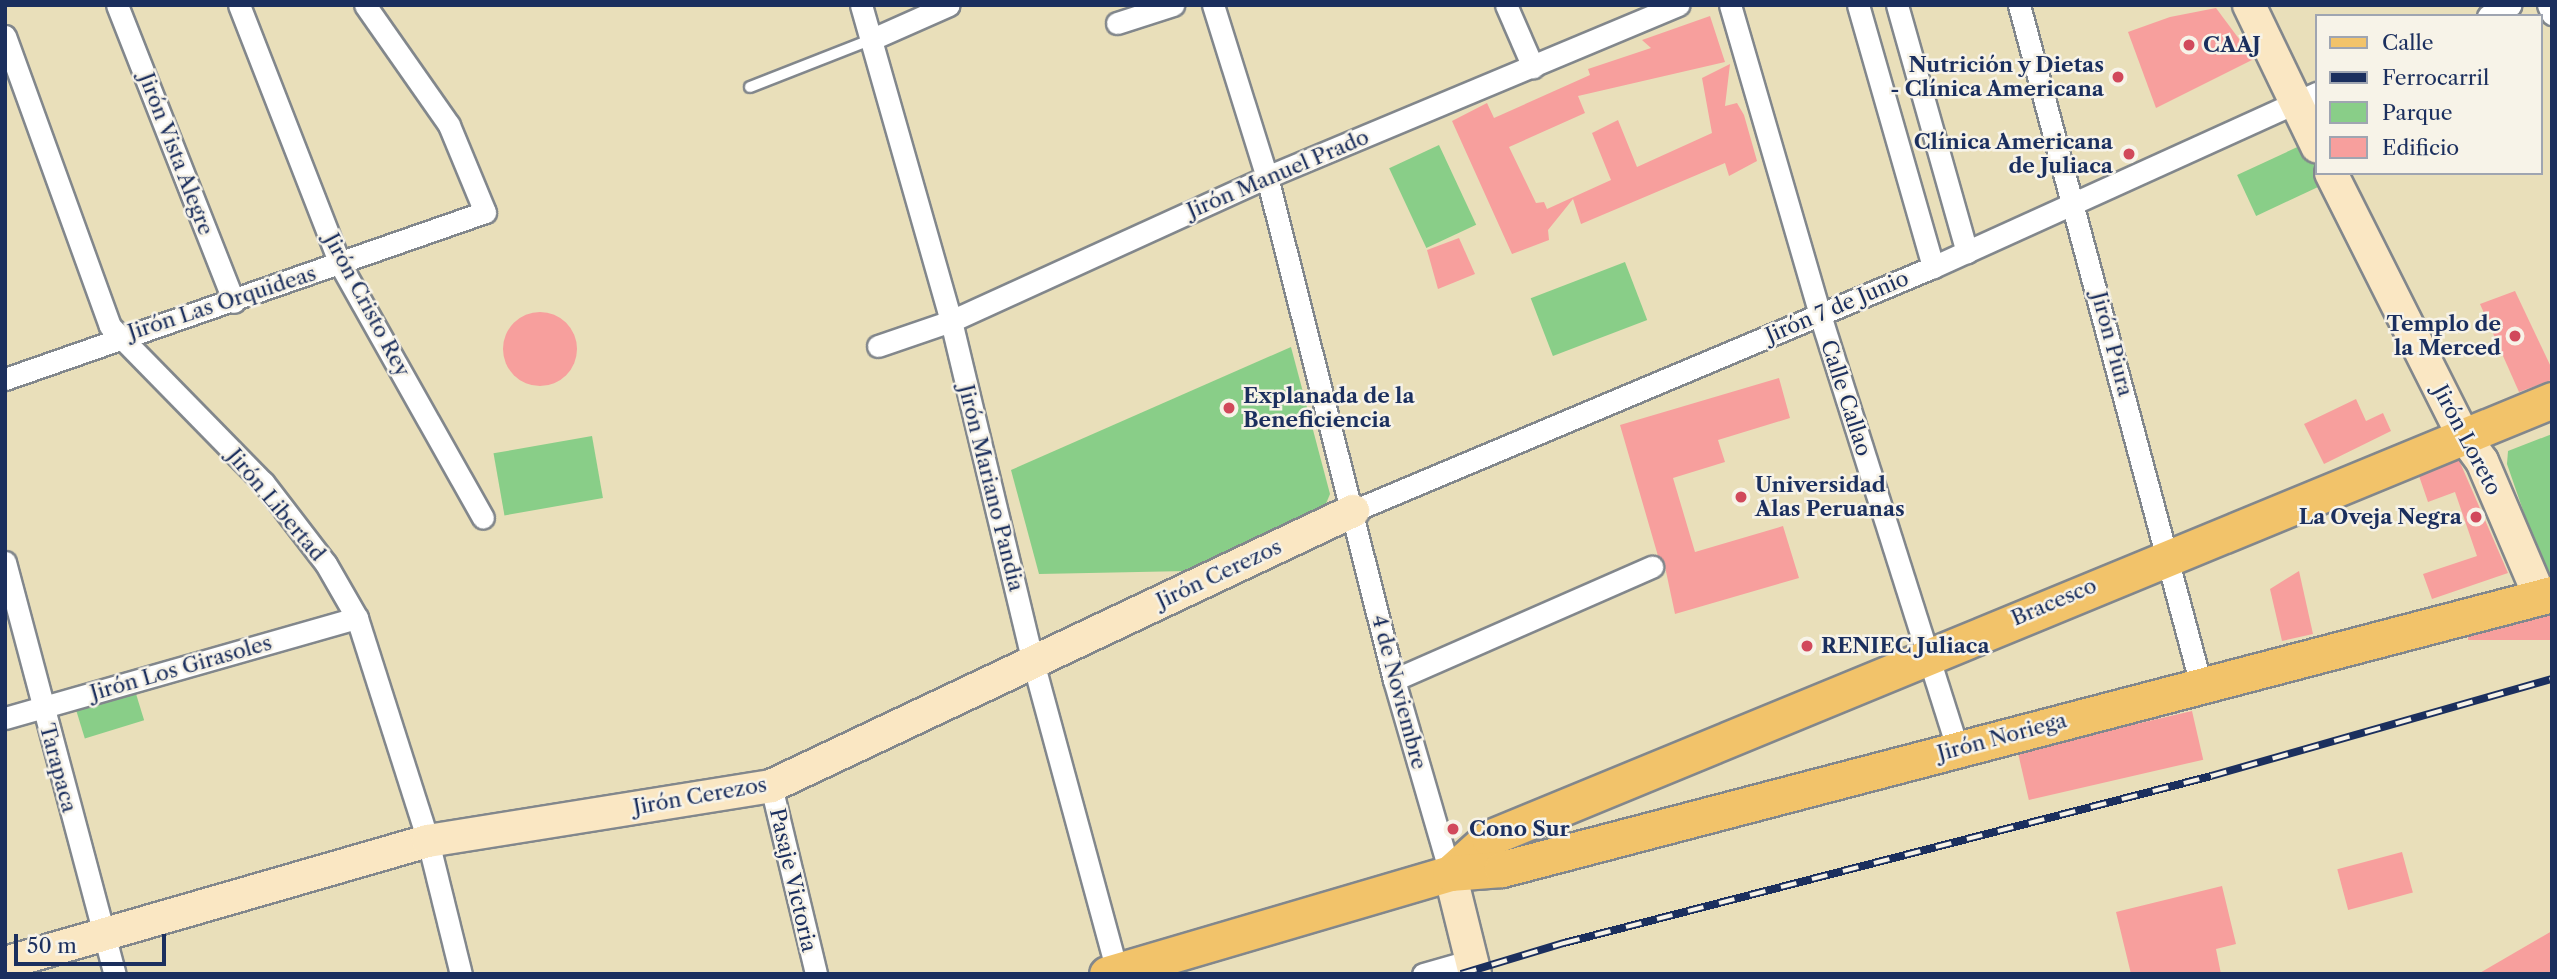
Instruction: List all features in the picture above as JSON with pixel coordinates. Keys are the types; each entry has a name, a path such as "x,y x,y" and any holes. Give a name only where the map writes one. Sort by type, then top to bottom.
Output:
{"main road":[{"name":"Bracesco","path":"1450,873 1489,838 2167,555 2552,400"},
{"name":"Jirón Noriega","path":"1450,873 1502,869 2546,596"},
{"path":"1114,973 1450,873"}],"street":[{"name":"Jirón Vista Alegre","path":"117,5 234,303"},
{"name":"Jirón Cristo Rey","path":"239,5 340,264 483,518"},
{"name":"Jirón Las Orquideas","path":"5,379 118,337 234,303 485,212 449,125 365,5"},
{"name":"Jirón Mariano Pandia","path":"861,5 951,321 1033,662 1114,973"},
{"path":"870,40 949,5"},
{"path":"1117,23 1173,5"},
{"name":"4 de Noviembre","path":"1213,5 1267,177 1394,680 1450,873"},
{"path":"1507,5 1533,67"},
{"name":"Jirón Manuel Prado","path":"878,346 951,321 1267,177 1679,5"},
{"name":"Calle Callao","path":"1730,5 1820,315 1958,749"},
{"path":"1858,5 1933,267"},
{"path":"1897,5 1967,252"},
{"name":"Jirón Piura","path":"2019,5 2076,204 2201,685"},
{"path":"2249,5 2306,98 2316,142"},
{"path":"2492,14 2511,5"},
{"path":"2548,5 2552,14"},
{"name":"Jirón Libertad","path":"5,36 94,293 118,337 262,482 326,564 356,618 428,841 461,974"},
{"name":"Jirón 7 de Junio","path":"1353,511 1933,267 2306,98"},
{"name":"Jirón Loreto","path":"2332,175 2463,435 2482,461 2546,596"},
{"name":"Jirón Cerezos","path":"5,963 428,841 771,786 1353,511"},
{"name":"Tarapaca","path":"5,562 41,708 115,974"},
{"path":"1394,680 1652,567"},
{"name":"Jirón Los Girasoles","path":"5,718 356,618"},
{"name":"Pasaje Victoria","path":"771,786 816,974"},
{"path":"1423,974 1473,967 1450,873"}],"lane":[{"path":"750,87 870,40"}],"green space":[{"path":"2306,143 2316,164 2316,175 2321,175 2325,184 2256,216 2237,175"},
{"path":"1439,145 1476,225 1426,248 1389,168"},
{"path":"1625,262 1647,320 1553,356 1531,298"},
{"name":"Explanada de la Beneficiencia","path":"1291,347 1330,494 1323,511 1188,571 1039,574 1011,470"},
{"path":"2552,434 2552,575 2544,571 2507,464 2508,451"},
{"path":"592,436 603,498 504,515 494,453"},
{"path":"133,684 144,720 85,738 74,702"}],"building":[{"name":"CAAJ","path":"2216,8 2254,59 2156,108 2128,32 2170,17"},
{"path":"1710,16 1725,62 1578,96 1585,113 1509,147 1536,203 1544,202 1547,209 1611,180 1592,133 1618,120 1637,167 1712,133 1702,78 1730,64 1725,106 1737,103 1744,115 1757,161 1729,176 1725,163 1581,224 1573,199 1548,230 1549,240 1512,254 1452,121 1487,103 1494,118 1590,75 1588,69 1651,48 1642,40"},
{"path":"1459,238 1475,274 1438,289 1427,250"},
{"name":"Templo de la Merced","path":"2515,291 2552,369 2552,380 2519,392 2480,304"},
{"path":"540,312 554,315 566,323 574,335 577,349 574,363 566,375 554,383 540,386 526,383 514,375 506,363 503,349 506,335 514,323 526,315"},
{"path":"1779,378 1790,418 1718,440 1725,462 1673,478 1695,552 1783,526 1799,578 1675,614 1664,562 1658,556 1620,425"},
{"path":"2356,399 2366,421 2383,413 2391,431 2324,464 2304,424"},
{"path":"2459,460 2508,573 2432,599 2423,574 2477,556 2455,492 2428,502 2419,476"},
{"path":"2299,571 2313,634 2282,641 2270,589"},
{"path":"2468,615 2552,615 2552,640 2468,640"},
{"path":"2192,711 2203,760 2029,800 2018,751"},
{"path":"2402,852 2413,893 2348,910 2337,869"},
{"path":"2222,886 2236,944 2216,949 2221,974 2131,974 2116,912"},
{"path":"2552,931 2552,974 2478,974"}],"railway":[{"path":"1461,974 1564,943 2211,776 2552,679"}],"place":[{"name":"CAAJ","path":"2189,45"},
{"name":"Nutrición y Dietas - Clínica Americana","path":"2118,77"},
{"name":"Clínica Americana de Juliaca","path":"2129,154"},
{"name":"Templo de la Merced","path":"2515,336"},
{"name":"Explanada de la Beneficiencia","path":"1229,408"},
{"name":"Universidad Alas Peruanas","path":"1741,497"},
{"name":"La Oveja Negra","path":"2476,517"},
{"name":"RENIEC Juliaca","path":"1807,646"},
{"name":"Cono Sur","path":"1453,829"}]}
